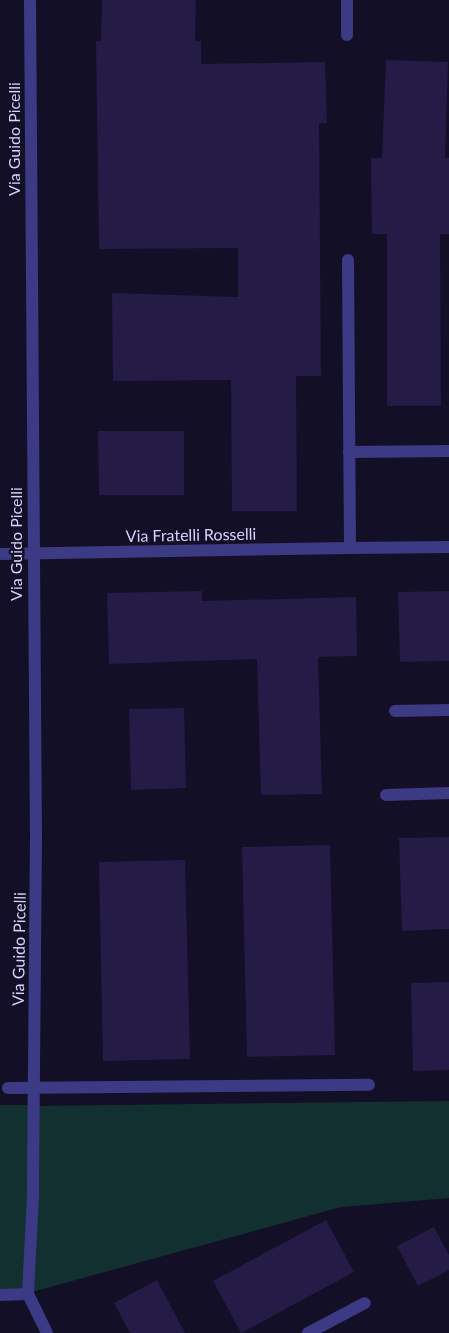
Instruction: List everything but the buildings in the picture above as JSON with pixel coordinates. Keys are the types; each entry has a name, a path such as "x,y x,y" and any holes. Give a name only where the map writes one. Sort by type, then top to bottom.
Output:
{"street":[{"name":"Via Guido Picelli","path":"28,1294 36,837 32,554 30,0"},
{"path":"347,0 347,35"},
{"path":"348,260 350,548"},
{"path":"349,452 449,451"},
{"name":"Via Fratelli Rosselli","path":"0,554 449,547"},
{"path":"396,711 449,710"},
{"path":"386,795 449,793"},
{"path":"8,1088 369,1085"},
{"path":"0,1294 28,1294 47,1333"},
{"path":"308,1333 365,1303"}],"green space":[{"path":"449,1101 449,1198 341,1207 32,1292 36,1106"},
{"path":"0,1105 31,1105 24,1292 0,1292"}]}
